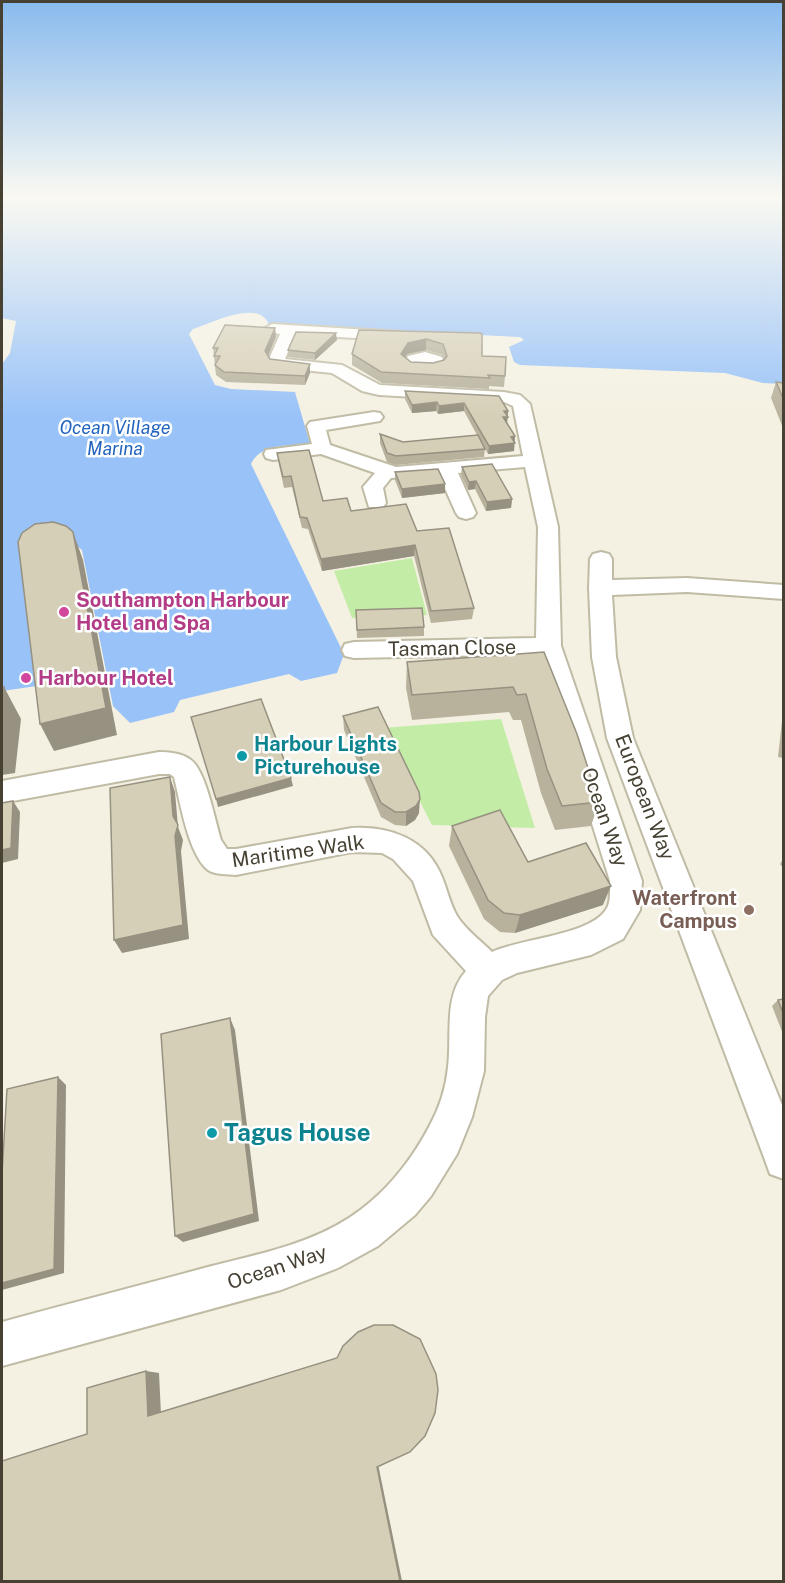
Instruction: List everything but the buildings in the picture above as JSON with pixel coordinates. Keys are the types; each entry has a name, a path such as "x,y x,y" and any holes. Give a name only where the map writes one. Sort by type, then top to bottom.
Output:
{"street":[{"path":"257,329 289,330 420,351 436,375 434,394 375,389 334,368 279,364 276,361 289,330"},
{"name":"Ocean Way","path":"2,1344 281,1269 340,1246 382,1218 423,1173 440,1146 457,1109 466,1072 470,998 479,977 504,962 573,946 601,936 617,923 627,904 628,893 623,869 549,646 548,527 521,406 517,401 504,397 434,394"},
{"path":"322,448 316,426 374,417"},
{"path":"273,454 322,448 387,471 400,473 457,464 534,461"},
{"path":"457,464 466,513"},
{"path":"376,503 373,487 387,471"},
{"name":"European Way","path":"783,592 687,585 601,574 604,657 620,738 686,901 783,1160"},
{"name":"Tasman Close","path":"354,650 549,646"},
{"name":"Maritime Walk","path":"2,792 159,763 174,764 187,774 207,845 219,861 236,862 352,840 378,840 395,845 421,866 444,925 488,970"}],"green space":[{"path":"412,558 427,615 352,618 334,571"},
{"path":"501,719 535,828 432,825 382,728"}],"water":[{"name":"Ocean Village Marina","path":"2,272 783,272 783,384 763,383 725,373 520,365 514,362 509,347 524,340 520,337 269,325 264,317 256,313 234,315 193,329 189,334 215,385 231,389 295,392 310,444 269,449 261,452 251,464 344,654 337,673 301,681 289,674 180,700 174,712 130,723 113,706 82,550 73,543 37,686 2,691 2,364 10,353 16,321 2,318"}],"place":[{"name":"Southampton Harbour Hotel and Spa","path":"64,612"},
{"name":"Harbour Hotel","path":"26,678"},
{"name":"Harbour Lights Picturehouse","path":"242,756"},
{"name":"Waterfront Campus","path":"749,910"},
{"name":"Tagus House","path":"212,1133"}]}
